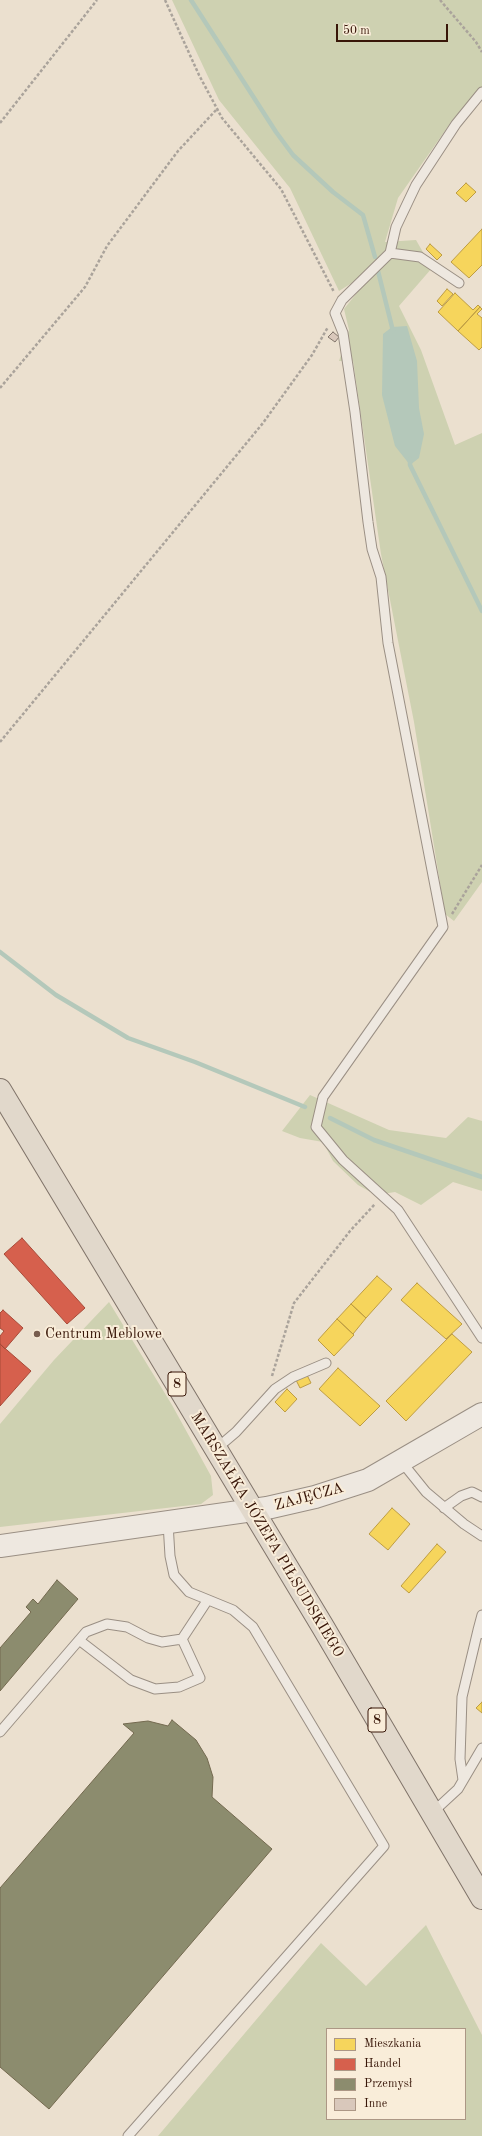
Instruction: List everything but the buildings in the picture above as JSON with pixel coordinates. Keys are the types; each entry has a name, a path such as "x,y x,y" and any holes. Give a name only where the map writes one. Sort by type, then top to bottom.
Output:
{"highway":[{"name":"MARSZAŁKA JÓZEFA PIŁSUDSKIEGO","path":"0,1090 216,1449 482,1898"}],"street":[{"name":"ZAJĘCZA","path":"0,1546 168,1523 251,1510 315,1497 368,1480 482,1414"}],"lane":[{"path":"482,92 456,124 416,185 396,227 390,253 342,300 335,313 343,333 356,412 368,522 372,549 381,577 388,643 444,927 323,1097 316,1127 343,1160 398,1210 482,1338"},
{"path":"390,253 420,257 459,283"},
{"path":"216,1449 236,1432 275,1389 293,1377 326,1363"},
{"path":"400,1461 426,1492 444,1508 482,1536"},
{"path":"444,1508 461,1496 472,1492 482,1497"},
{"path":"128,2136 384,1846 253,1628 233,1610 207,1601 189,1592 174,1575 170,1556 168,1523"},
{"path":"0,1732 86,1632 107,1624 127,1627 148,1638 162,1642 182,1639 207,1601"},
{"path":"463,1780 460,1759 462,1697 480,1634 482,1615"},
{"path":"79,1640 131,1680 155,1689 179,1687 200,1678 182,1639"},
{"path":"432,1813 458,1789 482,1748"}],"path":[{"path":"0,123 97,0"},
{"path":"0,742 263,423 312,355 335,313 336,295 281,189 222,118 199,75 165,0"},
{"path":"440,0 476,42 482,52"},
{"path":"0,388 85,287 107,246 178,151 217,109"},
{"path":"444,927 482,865"},
{"path":"266,1398 294,1303 350,1231 382,1195"}],"shaded area":[{"path":"172,0 482,0 482,91 454,118 398,198 385,242 416,240 432,268 399,306 421,350 455,445 482,433 482,882 454,921 445,914 414,722 381,554 353,361 339,361 349,330 344,309 360,289 355,281 339,291 290,188 219,100"},
{"path":"407,326 417,361 419,408 424,434 419,458 410,465 395,446 382,395 383,334 392,327"},
{"path":"310,1095 389,1130 446,1138 468,1117 482,1121 482,1191 453,1182 421,1205 395,1192 376,1195 358,1185 333,1161 323,1142 300,1138 282,1131"},
{"path":"109,1302 172,1405 211,1476 213,1495 201,1504 0,1527 0,1424 54,1360"},
{"path":"426,1925 482,2035 482,2136 158,2136 321,1943 366,1986"}],"waterway":[{"path":"191,0 276,132 293,155 333,192 363,215 375,257"},
{"path":"378,271 393,331"},
{"path":"410,459 410,465 482,611"},
{"path":"0,952 56,995 128,1038 195,1062 305,1107"},
{"path":"330,1118 374,1140 482,1177"}],"place":[{"name":"Centrum Meblowe","path":"37,1334"}]}
